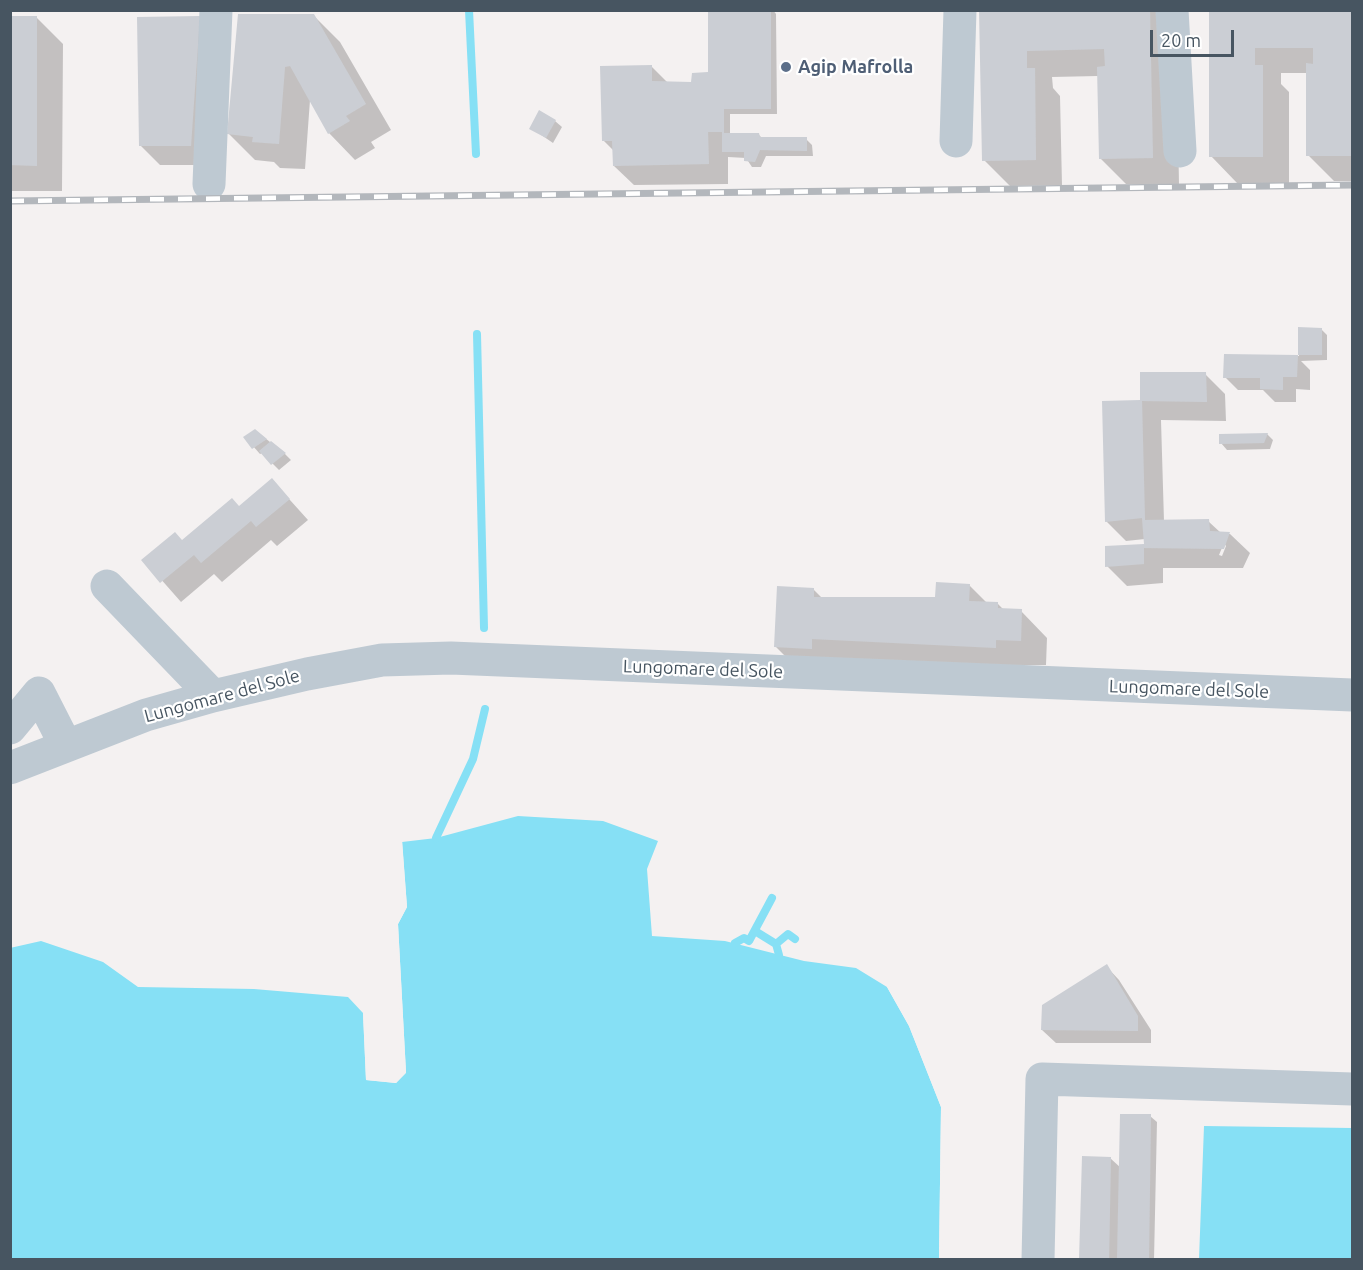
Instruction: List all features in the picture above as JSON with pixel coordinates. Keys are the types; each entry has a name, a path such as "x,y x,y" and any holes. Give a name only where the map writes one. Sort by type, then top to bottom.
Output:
{"street":[{"path":"209,184 216,10"},
{"path":"956,141 960,10"},
{"path":"1172,10 1180,151"},
{"path":"107,586 213,696"},
{"name":"Lungomare del Sole","path":"10,768 65,744 146,715 213,696 307,674 382,660 451,658 1353,695"},
{"path":"10,728 39,693 65,744"},
{"path":"1038,1260 1042,1079 1353,1089"}],"water":[{"path":"518,816 603,821 658,841 647,869 652,936 725,941 804,961 856,968 887,987 909,1026 941,1107 939,1259 11,1259 10,948 41,941 103,962 138,987 254,989 348,997 363,1013 366,1080 396,1083 406,1072 398,924 407,907 402,842 436,838"},
{"path":"1204,1126 1352,1128 1352,1259 1199,1259"}],"pier":[{"path":"402,839 407,907 398,924 406,1073 396,1083 366,1080 363,1013 366,1012 368,1077 395,1080 403,1071 395,924 404,906 399,842"},
{"path":"890,986 911,1025 944,1106 942,1260 939,1259 941,1107 909,1026 887,987"}],"building":[{"path":"708,10 771,10 771,109 724,109 724,133 759,133 760,137 807,137 807,151 760,150 755,162 744,161 744,152 722,152 722,132 708,132 709,164 613,166 612,141 602,141 600,66 652,65 652,81 691,82 692,73 708,72"},
{"path":"979,10 1150,10 1153,158 1099,159 1097,67 1105,66 1104,49 1027,51 1027,68 1035,68 1036,160 982,161"},
{"path":"1209,10 1352,10 1352,156 1306,156 1306,63 1313,64 1313,48 1255,48 1255,65 1263,65 1263,157 1209,157"},
{"path":"238,14 314,14 366,104 346,116 350,121 328,134 290,66 285,67 279,144 252,142 253,137 227,134"},
{"path":"10,16 37,16 37,166 10,165"},
{"path":"200,16 191,146 139,146 137,17"},
{"path":"539,110 556,120 546,138 529,129"},
{"path":"1298,327 1322,328 1322,355 1298,355"},
{"path":"1224,354 1298,355 1297,377 1283,377 1283,390 1260,389 1260,378 1223,378"},
{"path":"1140,372 1206,372 1207,402 1142,401 1145,520 1209,519 1210,531 1230,532 1224,549 1144,548 1144,564 1105,567 1105,546 1144,544 1142,518 1105,522 1102,401 1140,400"},
{"path":"255,429 267,439 252,449 243,437"},
{"path":"1268,433 1264,443 1219,444 1219,434"},
{"path":"271,441 286,453 271,465 259,451"},
{"path":"272,478 290,499 256,527 251,521 201,563 194,555 160,583 141,560 175,532 182,540 232,498 239,506"},
{"path":"936,582 970,584 969,601 998,602 998,608 1022,609 1021,641 996,640 996,648 812,639 812,649 774,647 777,586 814,588 814,597 935,597"},
{"path":"1107,964 1138,1016 1138,1031 1041,1030 1042,1005"},
{"path":"1120,1114 1151,1114 1149,1260 1117,1260"},
{"path":"1082,1156 1111,1157 1109,1260 1079,1260"}],"waterway":[{"path":"469,10 476,154"},
{"path":"477,334 484,628"},
{"path":"436,838 473,759 485,709"},
{"path":"735,943 744,938 749,941 772,898"},
{"path":"755,931 776,944"},
{"path":"779,955 776,944 788,934 795,939"}],"railway":[{"path":"10,201 1352,185"}],"place":[{"name":"Agip Mafrolla","path":"786,67"}]}
